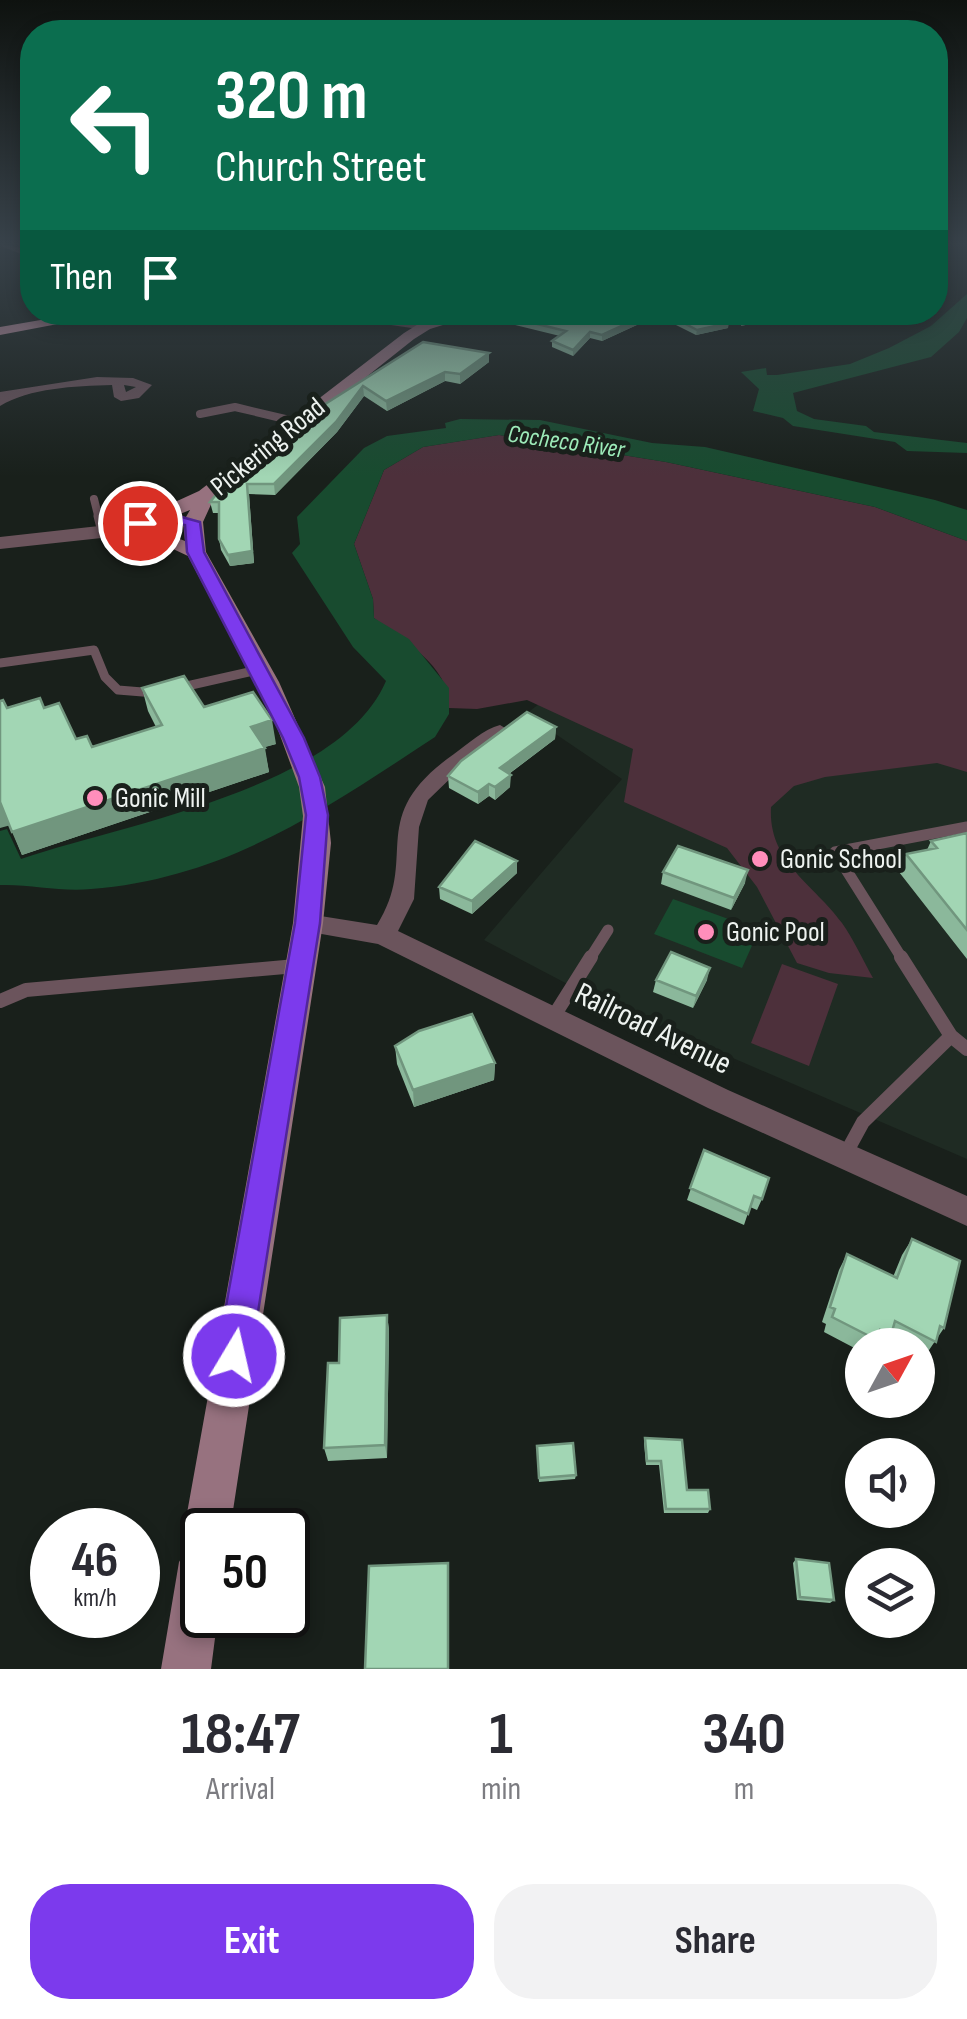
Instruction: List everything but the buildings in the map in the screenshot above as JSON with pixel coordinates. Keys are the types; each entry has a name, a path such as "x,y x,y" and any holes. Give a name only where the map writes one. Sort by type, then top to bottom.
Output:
{"highway":[{"path":"0,331 37,325"}],"main road":[{"name":"Pickering Road","path":"211,1508 308,923 317,830 314,797 302,755 196,552 192,522 206,495 428,325"},
{"path":"196,552 154,525 206,495"},
{"path":"186,1669 191,1638"}],"street":[{"path":"416,325 424,326"},
{"path":"2,398 117,381"},
{"path":"0,543 154,525 173,530 192,522"},
{"path":"384,935 403,908 414,807 438,780 500,731"},
{"name":"Railroad Avenue","path":"308,923 384,935 552,1019 967,1211"}],"lane":[{"path":"200,414 210,408 230,407 298,422"},
{"path":"94,499 111,531"},
{"path":"0,664 94,650 110,684 128,694 145,695 258,670"},
{"path":"967,827 835,852 951,1036 967,1048"},
{"path":"552,1019 608,930"},
{"path":"0,1002 26,990 300,965"},
{"path":"845,1156 863,1122 951,1036"}],"shaded area":[{"name":"Gonic School","path":"499,435 666,462 875,507 967,541 967,772 937,763 825,777 794,786 771,807 772,826 784,857 842,923 873,978 829,973 797,963 757,887 727,848 624,802 633,749 527,700 477,709 449,708 442,679 434,667 374,618 373,599 354,544 384,470 423,447"},
{"name":"Gonic School","path":"967,534 967,1159 594,998 484,940 622,779 526,714 561,687"},
{"path":"782,964 838,984 809,1066 751,1043"}],"water":[{"path":"965,322 931,357 793,393 797,411 814,419 866,426 874,432 967,443 967,453 907,451 895,442 793,426 783,418 753,411 759,389 741,372 766,368 767,375 777,375 850,364 931,326"},
{"name":"Cocheco River","path":"460,419 540,420 652,443 705,447 935,500 967,510 967,541 875,507 666,462 499,435 423,447 384,470 354,544 373,599 374,618 409,639 449,688 449,714 435,737 313,814 230,855 187,871 91,889 0,885 0,831 7,829 21,859 169,816 277,776 324,749 361,718 386,681 353,647 292,553 300,544 297,517 364,448 387,436 446,428 445,423"},
{"name":"Gonic Pool","path":"673,899 759,930 742,968 654,934"}],"place":[{"name":"Gonic Mill","path":"95,798"},
{"name":"Gonic School","path":"760,859"},
{"name":"Gonic Pool","path":"706,932"}],"route":[{"path":"140,523 160,516 192,522 196,552 302,755 317,815 308,923 234,1356"}]}
